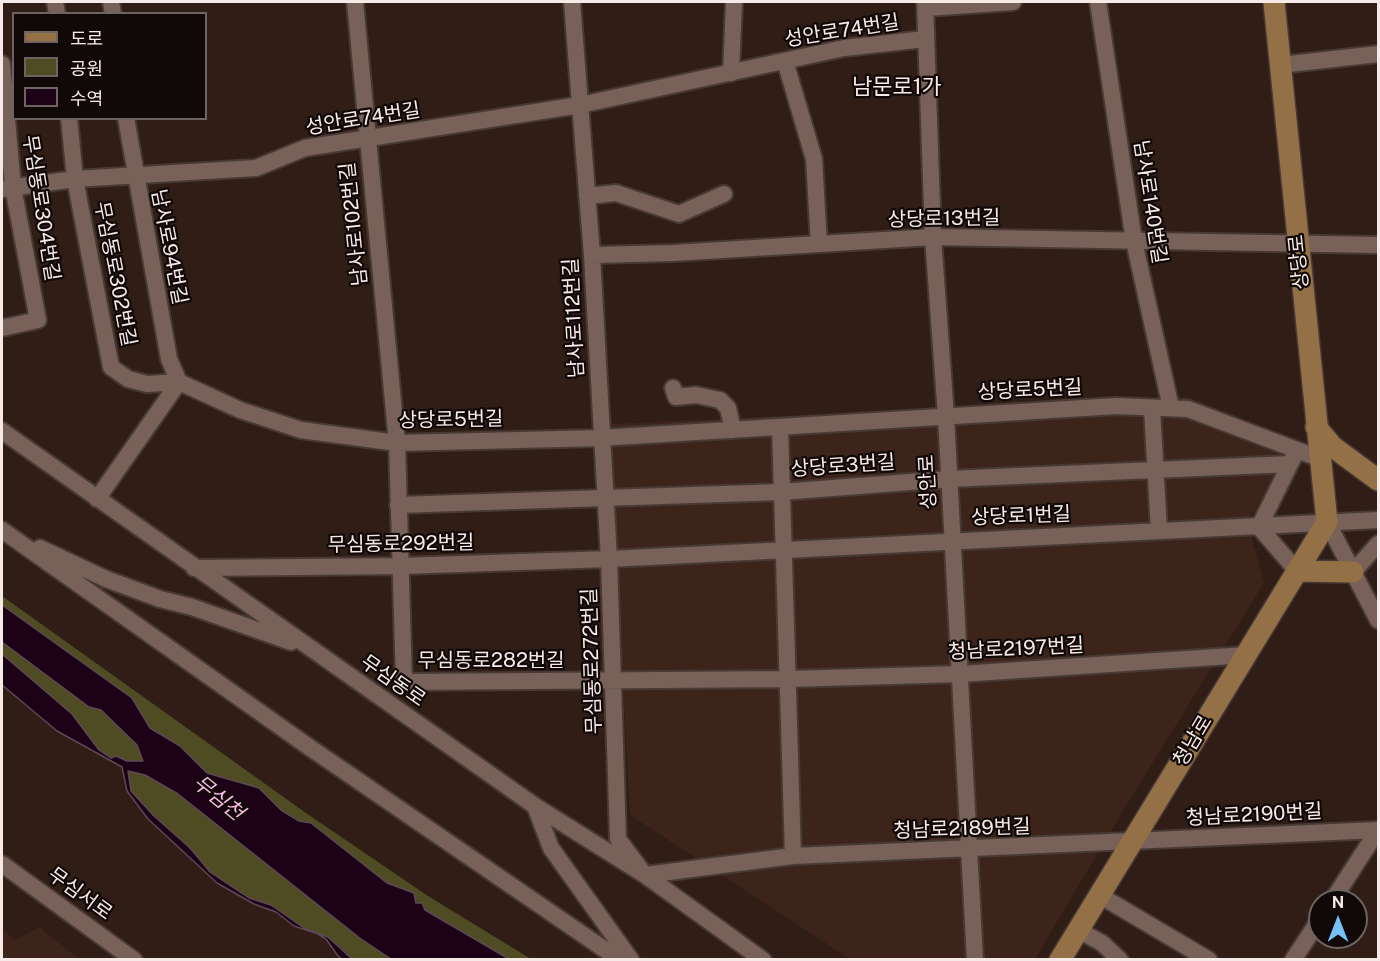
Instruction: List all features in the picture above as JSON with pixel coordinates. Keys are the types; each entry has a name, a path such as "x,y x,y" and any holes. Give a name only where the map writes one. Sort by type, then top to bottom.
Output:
{"main road":[{"name":"상당로","path":"1274,2 1327,522"},
{"path":"1316,428 1333,447 1378,480"},
{"name":"청남로","path":"1060,960 1327,522"},
{"path":"1297,571 1353,572"}],"street":[{"name":"남사로102번길","path":"355,2 397,443 404,682"},
{"name":"남사로112번길","path":"572,2 592,255 600,438"},
{"path":"730,73 734,2"},
{"path":"926,4 1013,2"},
{"name":"남사로140번길","path":"1098,2 1134,241 1171,408"},
{"name":"성안로","path":"926,4 925,39 933,237 946,417 975,960"},
{"name":"성안로74번길","path":"7,188 75,179 256,168 305,148 580,105 844,48 925,39"},
{"path":"1280,65 1378,54"},
{"path":"785,61 814,159 819,244"},
{"name":"무심동로304번길","path":"2,64 7,188 38,320 2,328"},
{"name":"무심동로302번길","path":"69,120 75,179 111,367 128,379 147,384 179,382"},
{"name":"남사로94번길","path":"126,120 134,175 169,359 179,382"},
{"path":"587,196 616,193 679,214 724,194"},
{"name":"상당로13번길","path":"592,255 933,237 1378,245"},
{"path":"97,499 179,382"},
{"name":"상당로5번길","path":"179,382 240,410 301,430 397,443 600,438 1116,406 1188,409 1294,457 1321,459"},
{"path":"674,388 676,397 696,395 720,400 728,408 733,430"},
{"path":"1152,408 1159,531"},
{"path":"780,427 782,550 789,679 794,856"},
{"name":"무심동로","path":"2,431 535,806 645,875 763,960"},
{"name":"무심동로272번길","path":"600,438 609,559 618,839 645,875"},
{"path":"1294,457 1259,527 1297,571"},
{"name":"상당로3번길","path":"399,505 781,492 949,479 1156,469 1294,457"},
{"name":"상당로1번길","path":"609,559 953,540 1259,527 1378,519"},
{"path":"1327,522 1353,572 1373,602 1378,620"},
{"path":"2,530 106,579 311,649"},
{"path":"2,530 309,747 620,960"},
{"path":"1353,572 1378,544"},
{"name":"무심동로292번길","path":"194,568 400,566 609,559"},
{"name":"청남로2197번길","path":"614,683 960,674 1245,655"},
{"path":"388,703 404,682"},
{"name":"무심동로282번길","path":"404,682 614,683"},
{"path":"535,806 551,848 631,960"},
{"name":"청남로2190번길","path":"1132,842 1378,830"},
{"name":"청남로2190번길","path":"1340,889 1378,830"},
{"name":"청남로2189번길","path":"645,875 794,856 1132,842"},
{"name":"무심서로","path":"2,864 134,960"},
{"path":"1099,895 1209,960"},
{"path":"1078,930 1102,943 1120,960"},
{"path":"1293,960 1308,937"}],"shaded area":[{"path":"1189,397 1282,436 1286,459 1250,518 1253,543 1264,583 1124,809 1035,959 850,959 630,815 609,424"},
{"path":"39,927 79,959 2,959 2,929 15,940"}],"green space":[{"path":"2,596 306,813 428,896 531,959 509,959 424,910 417,903 414,893 387,883 311,823 299,821 281,810 259,788 207,773 180,746 150,728 132,698 2,605"},
{"path":"2,642 89,707 101,710 137,745 143,761 127,761 116,756 111,758 99,750 72,714 2,654"},
{"path":"127,770 145,775 178,794 361,939 391,959 352,959 328,937 304,928 271,905 249,898 210,872 190,848 153,815 131,791"}],"water":[{"name":"무심천","path":"2,605 132,698 150,728 180,746 207,773 259,788 281,810 299,821 311,823 387,883 414,893 416,903 422,903 425,910 509,959 391,959 361,939 178,794 145,775 128,771 131,791 153,815 190,848 210,872 249,898 271,905 304,928 328,937 352,959 342,959 326,939 318,934 294,926 276,912 254,904 217,883 148,819 127,791 122,767 57,731 2,685 2,654 72,714 99,750 111,758 116,756 127,761 143,761 137,745 101,710 89,707 2,642"}],"district":[{"name":"남문로1가","path":"897,87"}]}
